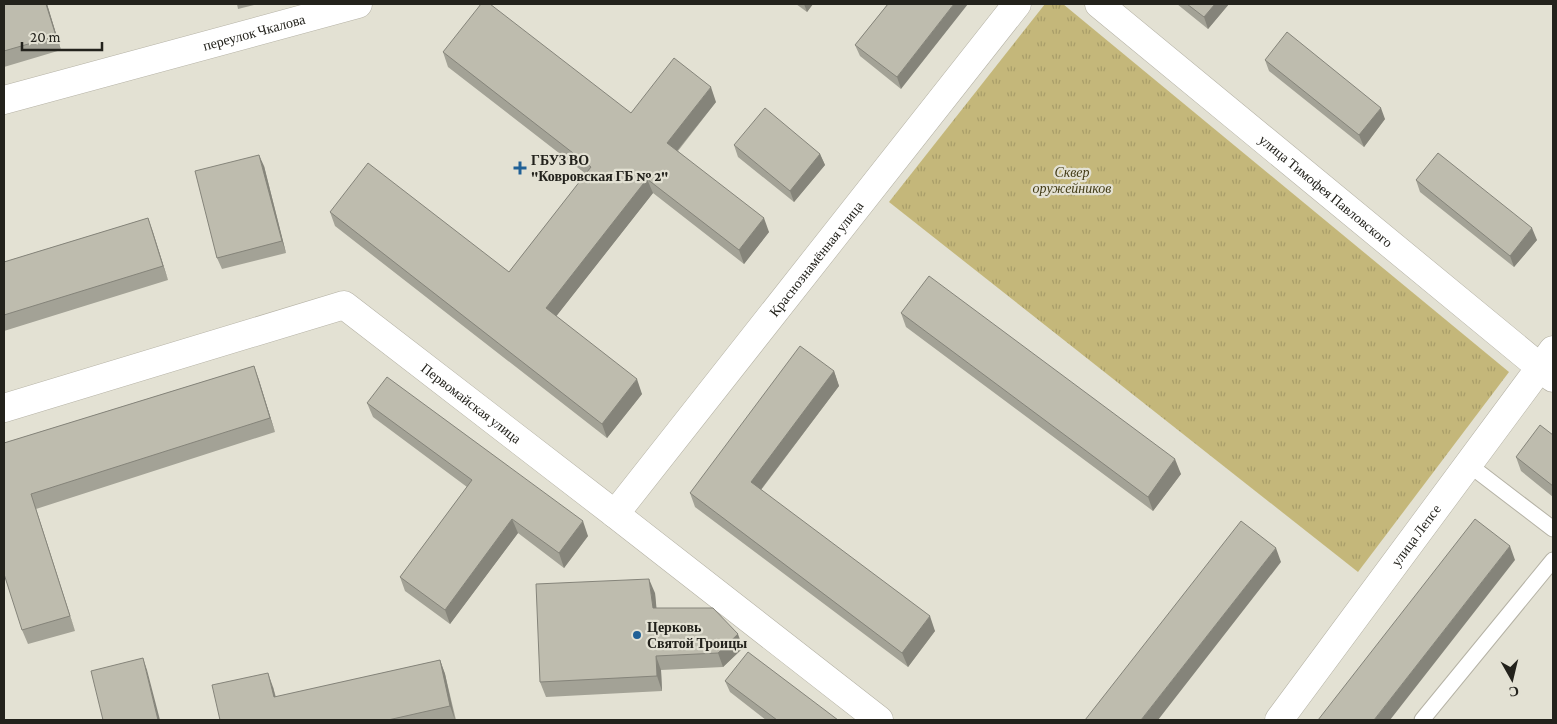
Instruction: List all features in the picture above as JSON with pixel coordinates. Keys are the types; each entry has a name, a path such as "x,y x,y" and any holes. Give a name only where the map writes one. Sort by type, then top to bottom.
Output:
{"street":[{"name":"переулок Чкалова","path":"4,100 358,4"},
{"name":"Краснознамённая улица","path":"614,514 1016,4"},
{"name":"улица Тимофея Павловского","path":"1099,4 1549,366"},
{"name":"Первомайская улица","path":"4,408 344,305 879,720"},
{"name":"улица Лепсе","path":"1279,720 1468,464 1549,366"}],"lane":[{"path":"1468,464 1553,530"},
{"path":"1422,720 1553,560"}],"green space":[{"name":"Сквер оружейников","path":"1045,4 1063,4 1509,372 1358,572 889,202"}],"building":[{"path":"4,4 46,4 56,36 4,51"},
{"path":"481,4 490,4 631,113 674,58 711,87 667,143 764,218 739,250 647,179 546,308 637,379 602,424 330,212 368,163 509,272 591,167 443,52"},
{"path":"888,4 954,4 897,77 855,45"},
{"path":"1187,4 1215,4 1204,17"},
{"path":"1287,32 1381,108 1359,135 1265,60"},
{"path":"765,108 820,154 790,191 734,145"},
{"path":"1438,153 1532,228 1510,256 1416,180"},
{"path":"259,155 282,241 217,258 195,171"},
{"path":"148,218 163,266 4,315 4,262"},
{"path":"929,276 1175,459 1148,497 901,313"},
{"path":"800,346 834,371 751,482 930,616 902,653 690,493"},
{"path":"254,366 270,418 31,494 70,616 22,630 4,574 4,443"},
{"path":"387,377 583,521 559,553 512,519 445,610 400,577 472,480 367,403"},
{"path":"1540,425 1553,435 1553,486 1516,457"},
{"path":"1475,519 1510,546 1374,720 1318,720"},
{"path":"1241,521 1276,548 1141,720 1085,720"},
{"name":"Церковь Святой Троицы","path":"649,579 653,608 713,608 738,634 718,653 656,656 657,676 540,682 536,584"},
{"path":"748,652 838,720 777,720 725,681"},
{"path":"143,658 158,720 103,720 91,671"},
{"path":"440,660 450,706 388,720 220,720 212,685 268,673 274,697"}],"place":[{"name":"ГБУЗ ВО \"Ковровская ГБ № 2\"","path":"520,168"},
{"name":"Церковь Святой Троицы","path":"637,635"}]}
